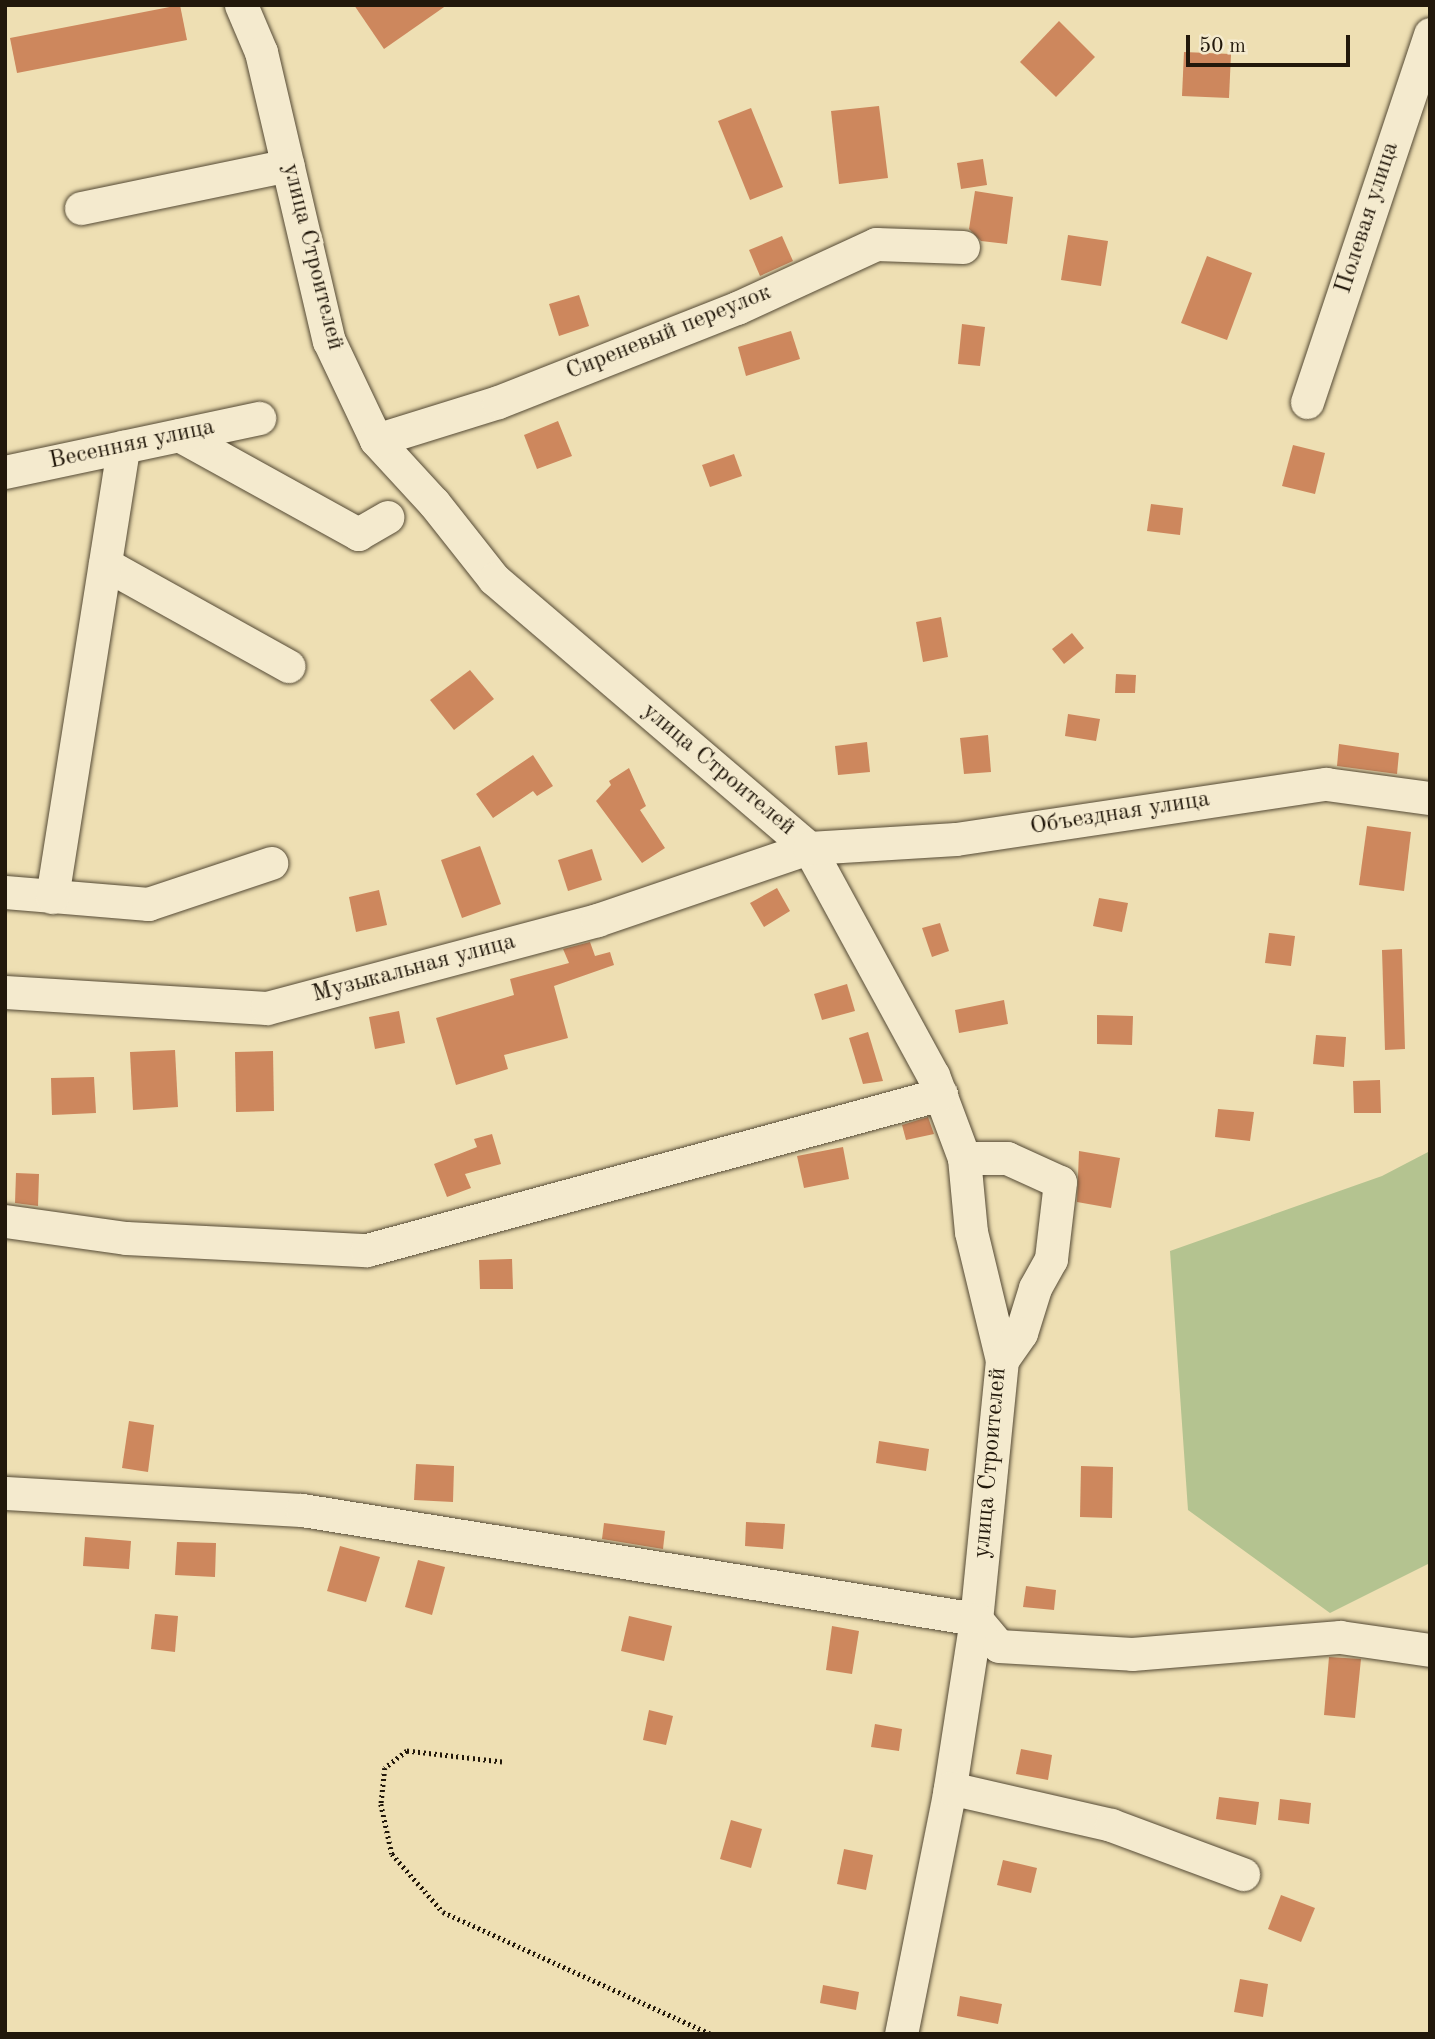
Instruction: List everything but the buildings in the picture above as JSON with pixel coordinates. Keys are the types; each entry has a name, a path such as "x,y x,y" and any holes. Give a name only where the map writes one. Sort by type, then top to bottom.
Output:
{"street":[{"name":"улица Строителей","path":"242,5 261,52 329,341 376,440 434,503 494,579 809,848 941,1094 964,1158 971,1232 1002,1360 976,1619 950,1788 901,2034"},
{"name":"Полевая улица","path":"1307,402 1417,111 1430,34"},
{"path":"81,208 288,165"},
{"name":"Сиреневый переулок","path":"376,440 498,402 737,308 876,244 963,247"},
{"name":"Весенняя улица","path":"5,472 259,418"},
{"path":"179,435 358,534 388,517"},
{"path":"52,897 123,447"},
{"path":"105,564 288,666"},
{"name":"Объездная улица","path":"809,848 956,839 1326,784 1430,798"},
{"name":"Музыкальная улица","path":"5,992 267,1008 597,920 809,848"},
{"path":"5,892 148,904 271,863"},
{"path":"5,1221 126,1238 366,1250 941,1094"},
{"path":"964,1158 1007,1158 1060,1182 1051,1259 1035,1288 1021,1333 1002,1360"},
{"path":"5,1493 302,1510 976,1619 999,1646 1132,1654 1340,1637 1430,1650"},
{"path":"950,1788 1111,1825 1243,1874"}],"path":[{"path":"502,1762 407,1751 386,1768 381,1804 392,1853 443,1912 710,2034"}],"green space":[{"path":"1430,1151 1430,1563 1330,1613 1188,1510 1170,1251 1382,1176"}]}
